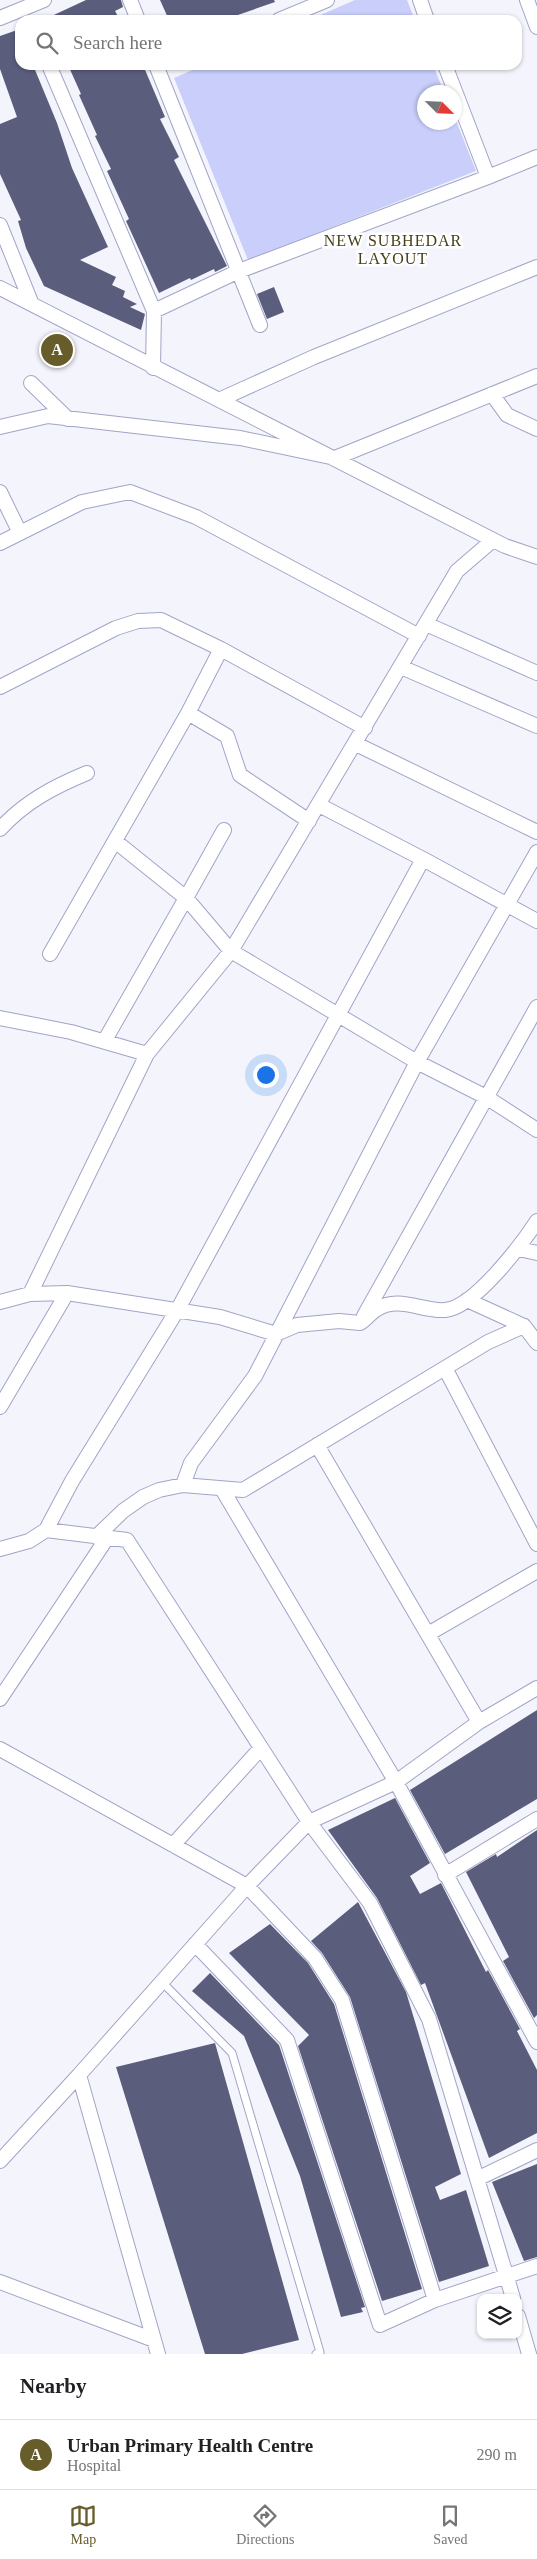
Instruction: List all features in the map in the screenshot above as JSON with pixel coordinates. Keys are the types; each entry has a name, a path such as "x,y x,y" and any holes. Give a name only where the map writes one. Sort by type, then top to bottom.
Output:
{"street":[{"path":"0,18 44,0"},
{"path":"130,0 136,15"},
{"path":"291,15 327,0"},
{"path":"420,0 425,15"},
{"path":"527,0 537,27"},
{"path":"51,70 154,311 153,368"},
{"path":"163,70 260,326"},
{"path":"447,70 488,177"},
{"path":"154,311 239,271 537,158"},
{"path":"0,225 31,302"},
{"path":"221,399 314,357 537,267"},
{"path":"0,288 31,302 153,368 221,399 493,540 537,557"},
{"path":"0,428 48,416 240,438 334,458 537,376"},
{"path":"31,383 68,418"},
{"path":"492,394 507,415 537,429"},
{"path":"0,418 21,422"},
{"path":"0,492 20,533"},
{"path":"0,543 82,502 130,492 196,517 419,636"},
{"path":"30,1294 147,1054 231,951 356,744 457,571 493,540"},
{"path":"0,686 93,639 138,621 161,620 221,648 365,728"},
{"path":"426,624 537,673"},
{"path":"50,954 188,713 221,648"},
{"path":"401,667 537,726"},
{"path":"188,713 227,736 240,775 309,821"},
{"path":"356,744 537,832"},
{"path":"0,829 17,810 50,788 87,773"},
{"path":"319,805 537,921"},
{"path":"105,1040 224,830"},
{"path":"115,841 186,898 231,951 339,1013 416,1062 486,1097 537,1130"},
{"path":"183,1484 192,1463 255,1376 416,1062 537,852"},
{"path":"0,1549 29,1541 46,1530 72,1481 178,1309 422,859"},
{"path":"360,1323 537,1007"},
{"path":"0,1018 105,1040 147,1054"},
{"path":"0,1302 30,1294 67,1293 220,1317 276,1334 297,1326 339,1321 360,1323 377,1309 394,1304 446,1310 467,1300 519,1249 537,1221"},
{"path":"519,1249 537,1254"},
{"path":"0,1407 67,1293"},
{"path":"467,1300 524,1326 537,1343"},
{"path":"0,1699 101,1537 123,1511 143,1497 183,1484 243,1490 488,1342 524,1326"},
{"path":"445,1368 537,1544"},
{"path":"317,1445 479,1722"},
{"path":"222,1489 396,1782 537,2042"},
{"path":"46,1530 127,1540 309,1822 370,1903 429,2020 512,2294"},
{"path":"428,1634 537,1571"},
{"path":"0,2161 247,1886 309,1822 396,1782 479,1722 537,1688"},
{"path":"173,1845 261,1748"},
{"path":"0,1750 247,1886 315,1958 342,2000 435,2300"},
{"path":"445,1875 537,1819"},
{"path":"195,1944 287,2040 380,2325 435,2300 508,2278 537,2266"},
{"path":"79,2075 158,2354"},
{"path":"477,2179 537,2150"},
{"path":"0,2282 154,2340"},
{"path":"522,2329 530,2354"}],"lane":[{"path":"162,1982 232,2053 320,2352 316,2354"}],"shaded area":[{"path":"355,0 407,0 413,15 320,15"},
{"path":"192,70 435,70 441,85 417,85 417,130 460,130 476,171 248,260 174,78"}],"building":[{"path":"86,0 121,0 123,7 115,11 117,15 54,15"},
{"path":"160,0 274,0 275,2 238,15 167,15"},
{"path":"15,31 15,70 35,70 57,123 72,168 108,247 80,260 116,277 112,285 125,291 123,297 137,304 130,307 145,314 141,330 44,286 26,248 18,221 21,220 0,174 0,124 17,117 0,69 0,36"},
{"path":"70,70 145,70 165,117 160,119 179,157 174,160 227,266 215,272 214,269 191,280 190,278 159,293 126,221 129,219 107,171 111,169 95,136 97,135 79,95 81,94"},
{"path":"274,287 284,312 267,319 257,294"},
{"path":"537,1710 537,1799 445,1854 410,1790"},
{"path":"395,1798 430,1863 410,1876 420,1894 441,1883 486,1972 488,1970 520,2029 517,2031 537,2070 537,2133 489,2158 425,1983 421,1985 377,1898 328,1830"},
{"path":"537,1830 537,2015 534,2018 503,1961 509,1957 466,1872 496,1854 497,1857"},
{"path":"358,1902 406,1992 461,2174 435,2187 440,2200 466,2190 489,2266 439,2282 350,1997 322,1953 311,1941"},
{"path":"270,1924 308,1963 334,2004 422,2289 382,2301 298,2046 309,2035 229,1953"},
{"path":"210,1973 279,2045 365,2307 361,2308 363,2312 341,2317 300,2176 244,2036 192,1991"},
{"path":"215,2043 299,2340 242,2354 205,2354 116,2067"},
{"path":"537,2164 537,2257 524,2261 492,2182"}],"place":[{"name":"Urban Primary Health Centre","path":"57,350"}],"district":[{"name":"NEW SUBHEDAR LAYOUT","path":"393,249"}]}
